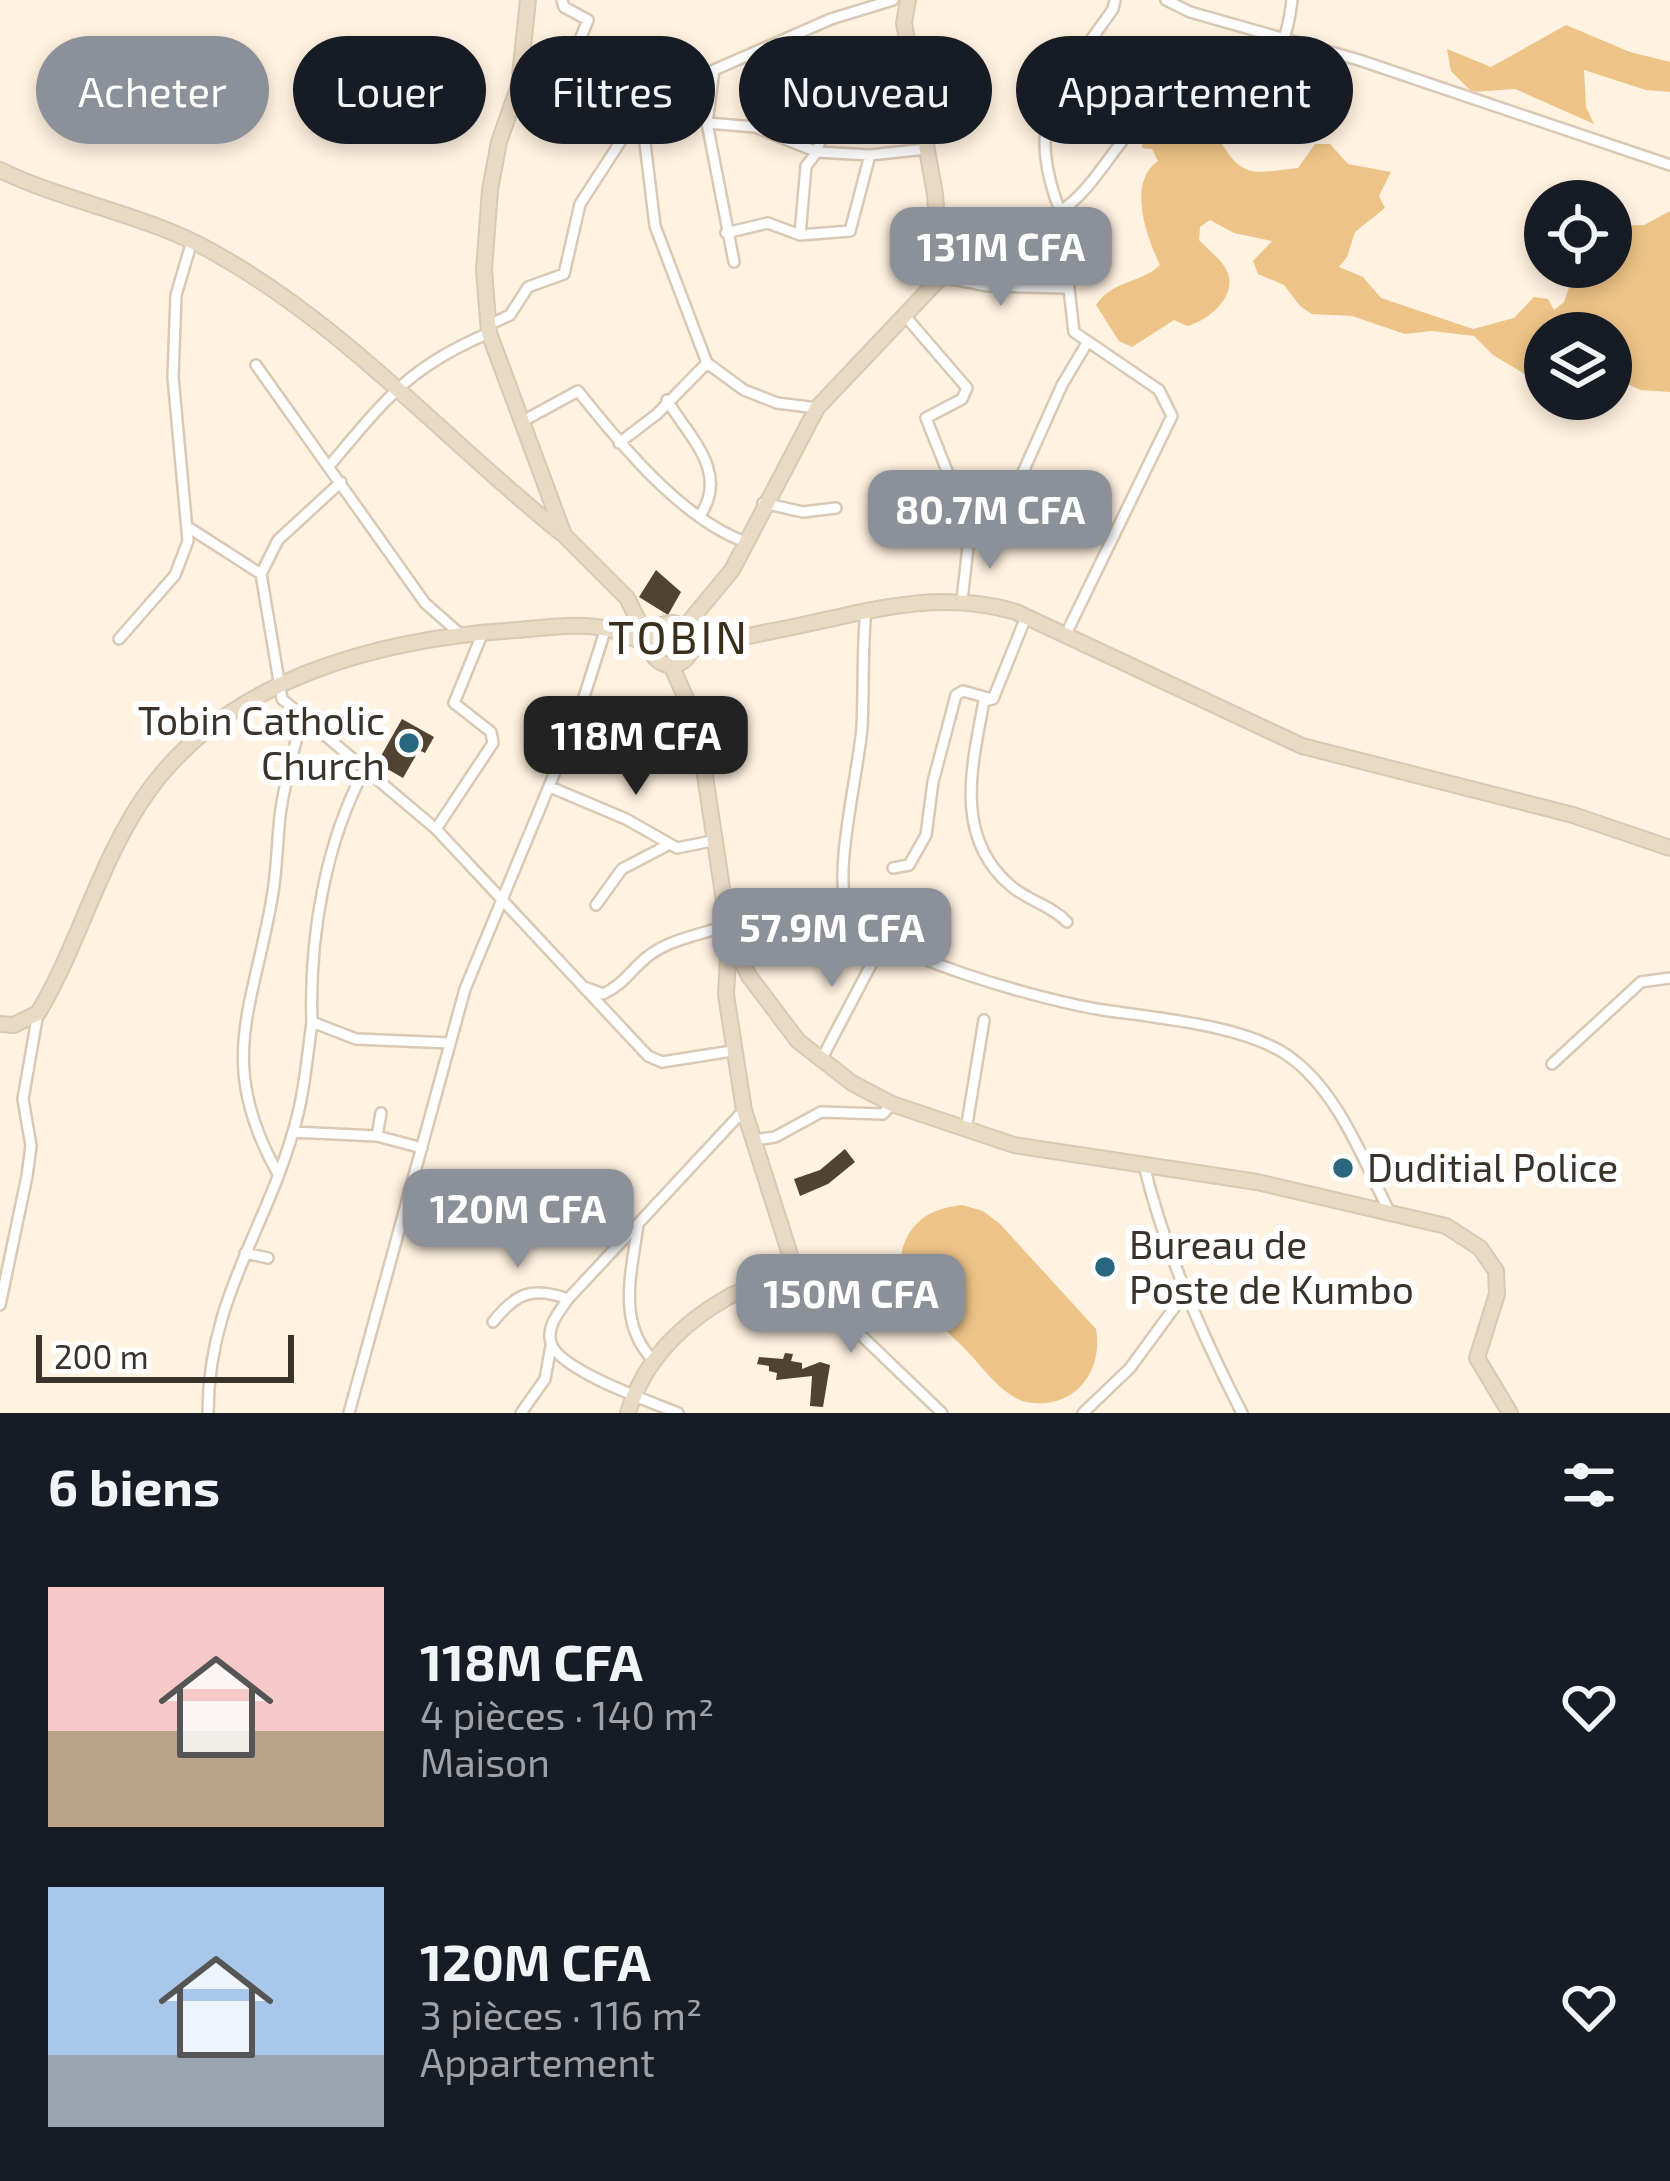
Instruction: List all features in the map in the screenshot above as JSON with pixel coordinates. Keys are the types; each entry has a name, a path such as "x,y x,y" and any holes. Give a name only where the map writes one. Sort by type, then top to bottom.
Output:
{"street":[{"path":"528,0 520,85 499,142 490,190 484,270 490,328 564,535"},
{"path":"562,0 564,8 588,20 583,36"},
{"path":"685,628 732,570 817,407 941,277 935,194 904,22 908,0"},
{"path":"1065,635 1172,416 1159,390 1087,343 1070,320 1060,211 1043,168 1046,118 1067,74 1115,0"},
{"path":"1166,0 1190,12 1280,36"},
{"path":"1287,36 1292,0"},
{"path":"715,70 831,19 892,1 894,15 904,22"},
{"path":"1353,60 1670,166"},
{"path":"715,124 755,127 817,152 926,149"},
{"path":"330,465 398,384 510,315 528,287 563,274 580,204 619,144"},
{"path":"645,144 655,226 706,363 744,390 777,403 817,407"},
{"path":"711,144 734,262"},
{"path":"800,236 806,166 819,144"},
{"path":"1060,211 1070,205 1116,144"},
{"path":"726,233 768,223 800,236 850,231 870,154"},
{"path":"0,170 192,241 301,308 398,384 628,598 657,660 671,665 684,661 692,650 692,638 685,628 662,625 650,645"},
{"path":"119,639 176,575 190,529 172,377 176,295 192,241"},
{"path":"941,277 987,286 1066,287"},
{"path":"906,317 967,388 962,399 926,418 970,529 962,600"},
{"path":"970,529 1006,510 1062,385 1087,343"},
{"path":"619,443 657,414 706,363"},
{"path":"256,365 425,604 459,633"},
{"path":"523,421 578,391 619,443 724,534 748,543"},
{"path":"667,400 711,474 710,500 701,514"},
{"path":"341,482 278,540 260,574 282,699 436,829 655,1060 732,1051"},
{"path":"763,503 803,512 836,508"},
{"path":"190,529 260,574"},
{"path":"692,650 866,609 962,600 1026,617 1302,746 1573,815 1670,848"},
{"path":"866,609 862,727 845,896 859,925 883,942 1031,993 1269,1044 1312,1076 1345,1124 1390,1213"},
{"path":"993,699 1026,617"},
{"path":"0,1304 29,1161 23,1099 38,1013 116,842 165,769 212,727 280,684 344,660 459,633 606,628 650,645"},
{"path":"349,1413 465,988 550,787 606,628"},
{"path":"436,829 493,743 490,732 454,703 483,632"},
{"path":"628,1413 634,1393 670,1340 714,1306 779,1278 790,1267 791,1255 744,1110 732,1051 726,995 728,929 717,840 697,723 671,665"},
{"path":"893,868 909,865 926,835 933,782 956,695 963,691 993,699"},
{"path":"993,699 984,701 977,734 970,809 973,832 1009,884 1066,922"},
{"path":"277,1172 259,1140 243,1083 242,1027 273,896 280,815 302,717"},
{"path":"208,1413 208,1372 219,1317 293,1132 312,1022 318,924 343,812 364,769"},
{"path":"550,787 626,819 676,848 717,840"},
{"path":"596,905 622,869 668,845"},
{"path":"585,987 604,994 621,986 664,946 728,929"},
{"path":"728,929 773,1012 820,1060 892,1104 965,1130 1064,1154 1257,1182 1467,1236 1493,1265 1497,1294 1477,1358 1510,1413"},
{"path":"820,1060 883,942"},
{"path":"1552,1064 1641,982 1670,978"},
{"path":"0,1024 14,1024 38,1013"},
{"path":"965,1130 984,1020"},
{"path":"312,1022 356,1039 450,1043"},
{"path":"754,1139 775,1137 820,1112 883,1114 892,1104"},
{"path":"545,1379 554,1320 568,1299 744,1110"},
{"path":"377,1136 381,1113"},
{"path":"293,1132 377,1136 422,1148"},
{"path":"763,1160 775,1137"},
{"path":"1144,1165 1148,1190 1201,1330 1242,1413"},
{"path":"638,1224 628,1294 631,1325 653,1360"},
{"path":"245,1253 268,1258"},
{"path":"790,1267 942,1413"},
{"path":"1083,1413 1130,1368 1188,1289"},
{"path":"493,1322 518,1294 532,1290 568,1299"},
{"path":"551,1346 568,1365 678,1413"},
{"path":"521,1413 545,1379 568,1365"}],"shaded area":[{"path":"1566,25 1630,52 1670,62 1670,92 1646,90 1584,70 1586,107 1594,124 1515,89 1472,92 1451,71 1447,49 1491,67"},
{"path":"1142,144 1223,144 1234,161 1259,172 1298,168 1315,144 1330,144 1348,164 1391,172 1379,196 1385,208 1355,232 1339,267 1363,277 1381,298 1473,329 1514,318 1534,297 1548,299 1554,310 1564,302 1569,288 1632,288 1632,225 1644,225 1670,211 1670,392 1632,386 1632,312 1524,312 1524,373 1493,355 1474,336 1432,331 1405,334 1352,316 1312,314 1284,285 1258,274 1253,261 1272,241 1234,233 1210,220 1200,227 1199,240 1224,265 1229,279 1220,305 1187,326 1174,320 1132,347 1119,341 1096,305 1110,291 1160,265 1149,239 1141,195 1149,170 1158,161 1152,149 1142,148"},
{"path":"962,1205 983,1211 1000,1224 1096,1329 1095,1360 1081,1386 1069,1395 1040,1403 1014,1397 915,1296 902,1263 903,1246 923,1218"}],"building":[{"path":"656,570 681,592 668,615 639,597"},
{"name":"Tobin Catholic Church","path":"402,719 434,737 425,753 419,750 403,778 377,763"},
{"path":"845,1149 855,1162 828,1184 800,1196 794,1179 820,1170"},
{"path":"785,1353 793,1354 791,1361 802,1363 802,1369 820,1362 830,1365 823,1407 810,1406 812,1376 776,1380 777,1373 769,1371 769,1366 757,1364 759,1357 783,1359"}],"place":[{"name":"Tobin Catholic Church","path":"409,743"},
{"name":"Duditial Police","path":"1343,1168"},
{"name":"Bureau de Poste de Kumbo","path":"1105,1267"}],"district":[{"name":"TOBIN","path":"679,638"}]}
